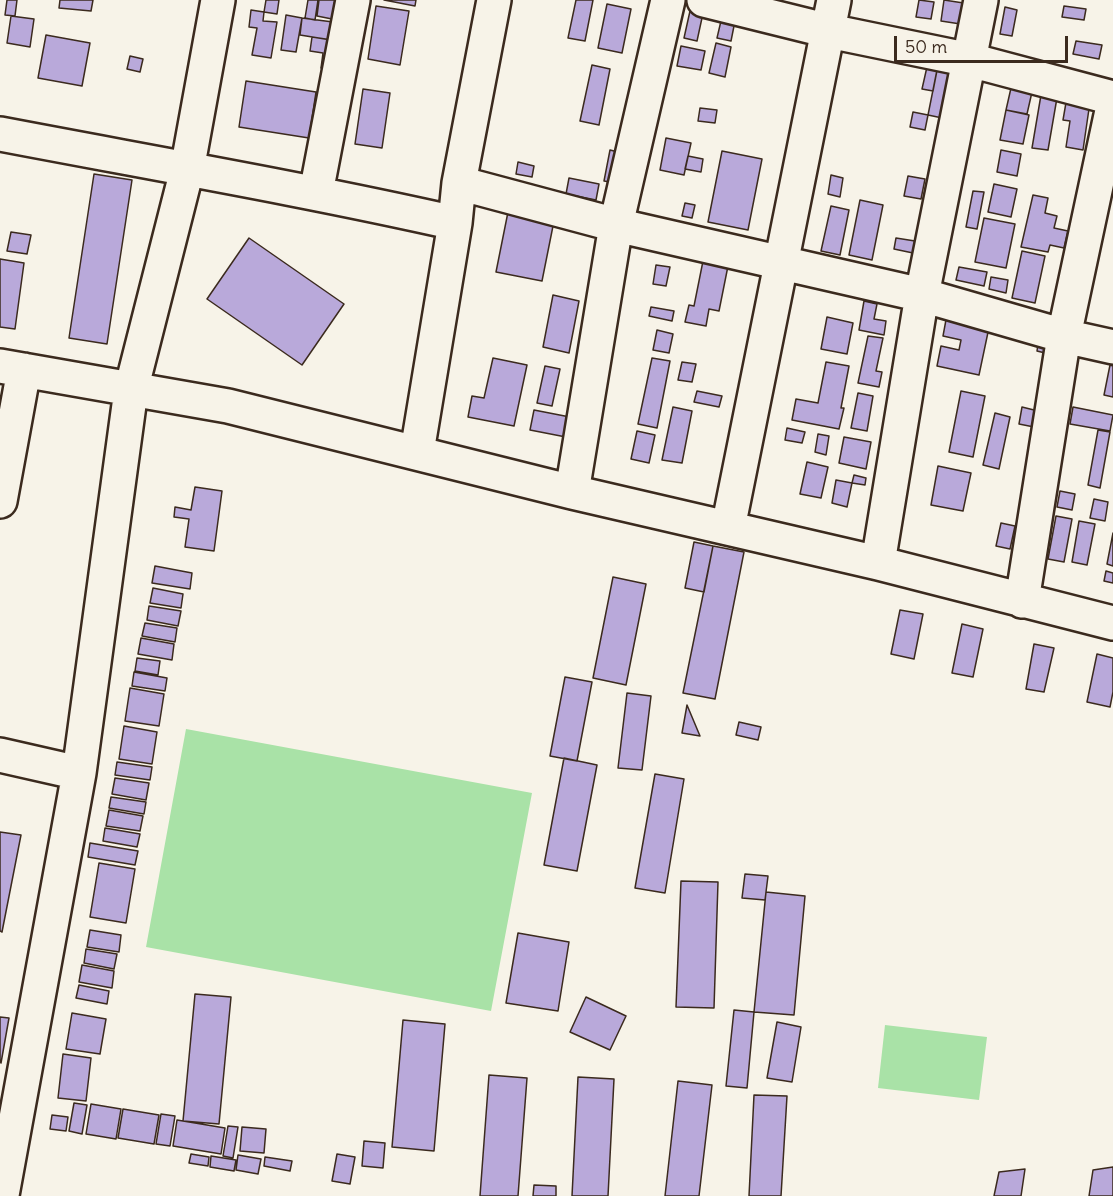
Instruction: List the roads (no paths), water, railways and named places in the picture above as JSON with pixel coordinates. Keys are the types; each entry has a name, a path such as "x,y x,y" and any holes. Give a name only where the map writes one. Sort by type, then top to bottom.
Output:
{"street":[{"path":"3,1195 79,773 131,390 187,170 218,0"},
{"path":"316,193 353,0"},
{"path":"417,452 455,224 459,183 494,0"},
{"path":"572,492 616,225 668,0"},
{"path":"704,0 832,16 970,60 1113,98"},
{"path":"878,564 922,295 981,0"},
{"path":"728,528 832,16"},
{"path":"1022,601 1064,336 1113,106"},
{"path":"0,134 316,193 455,224"},
{"path":"459,183 616,225 922,295 1064,336 1113,347"},
{"path":"0,501 12,368 228,406 1113,623"},
{"path":"0,755 79,773"}]}
